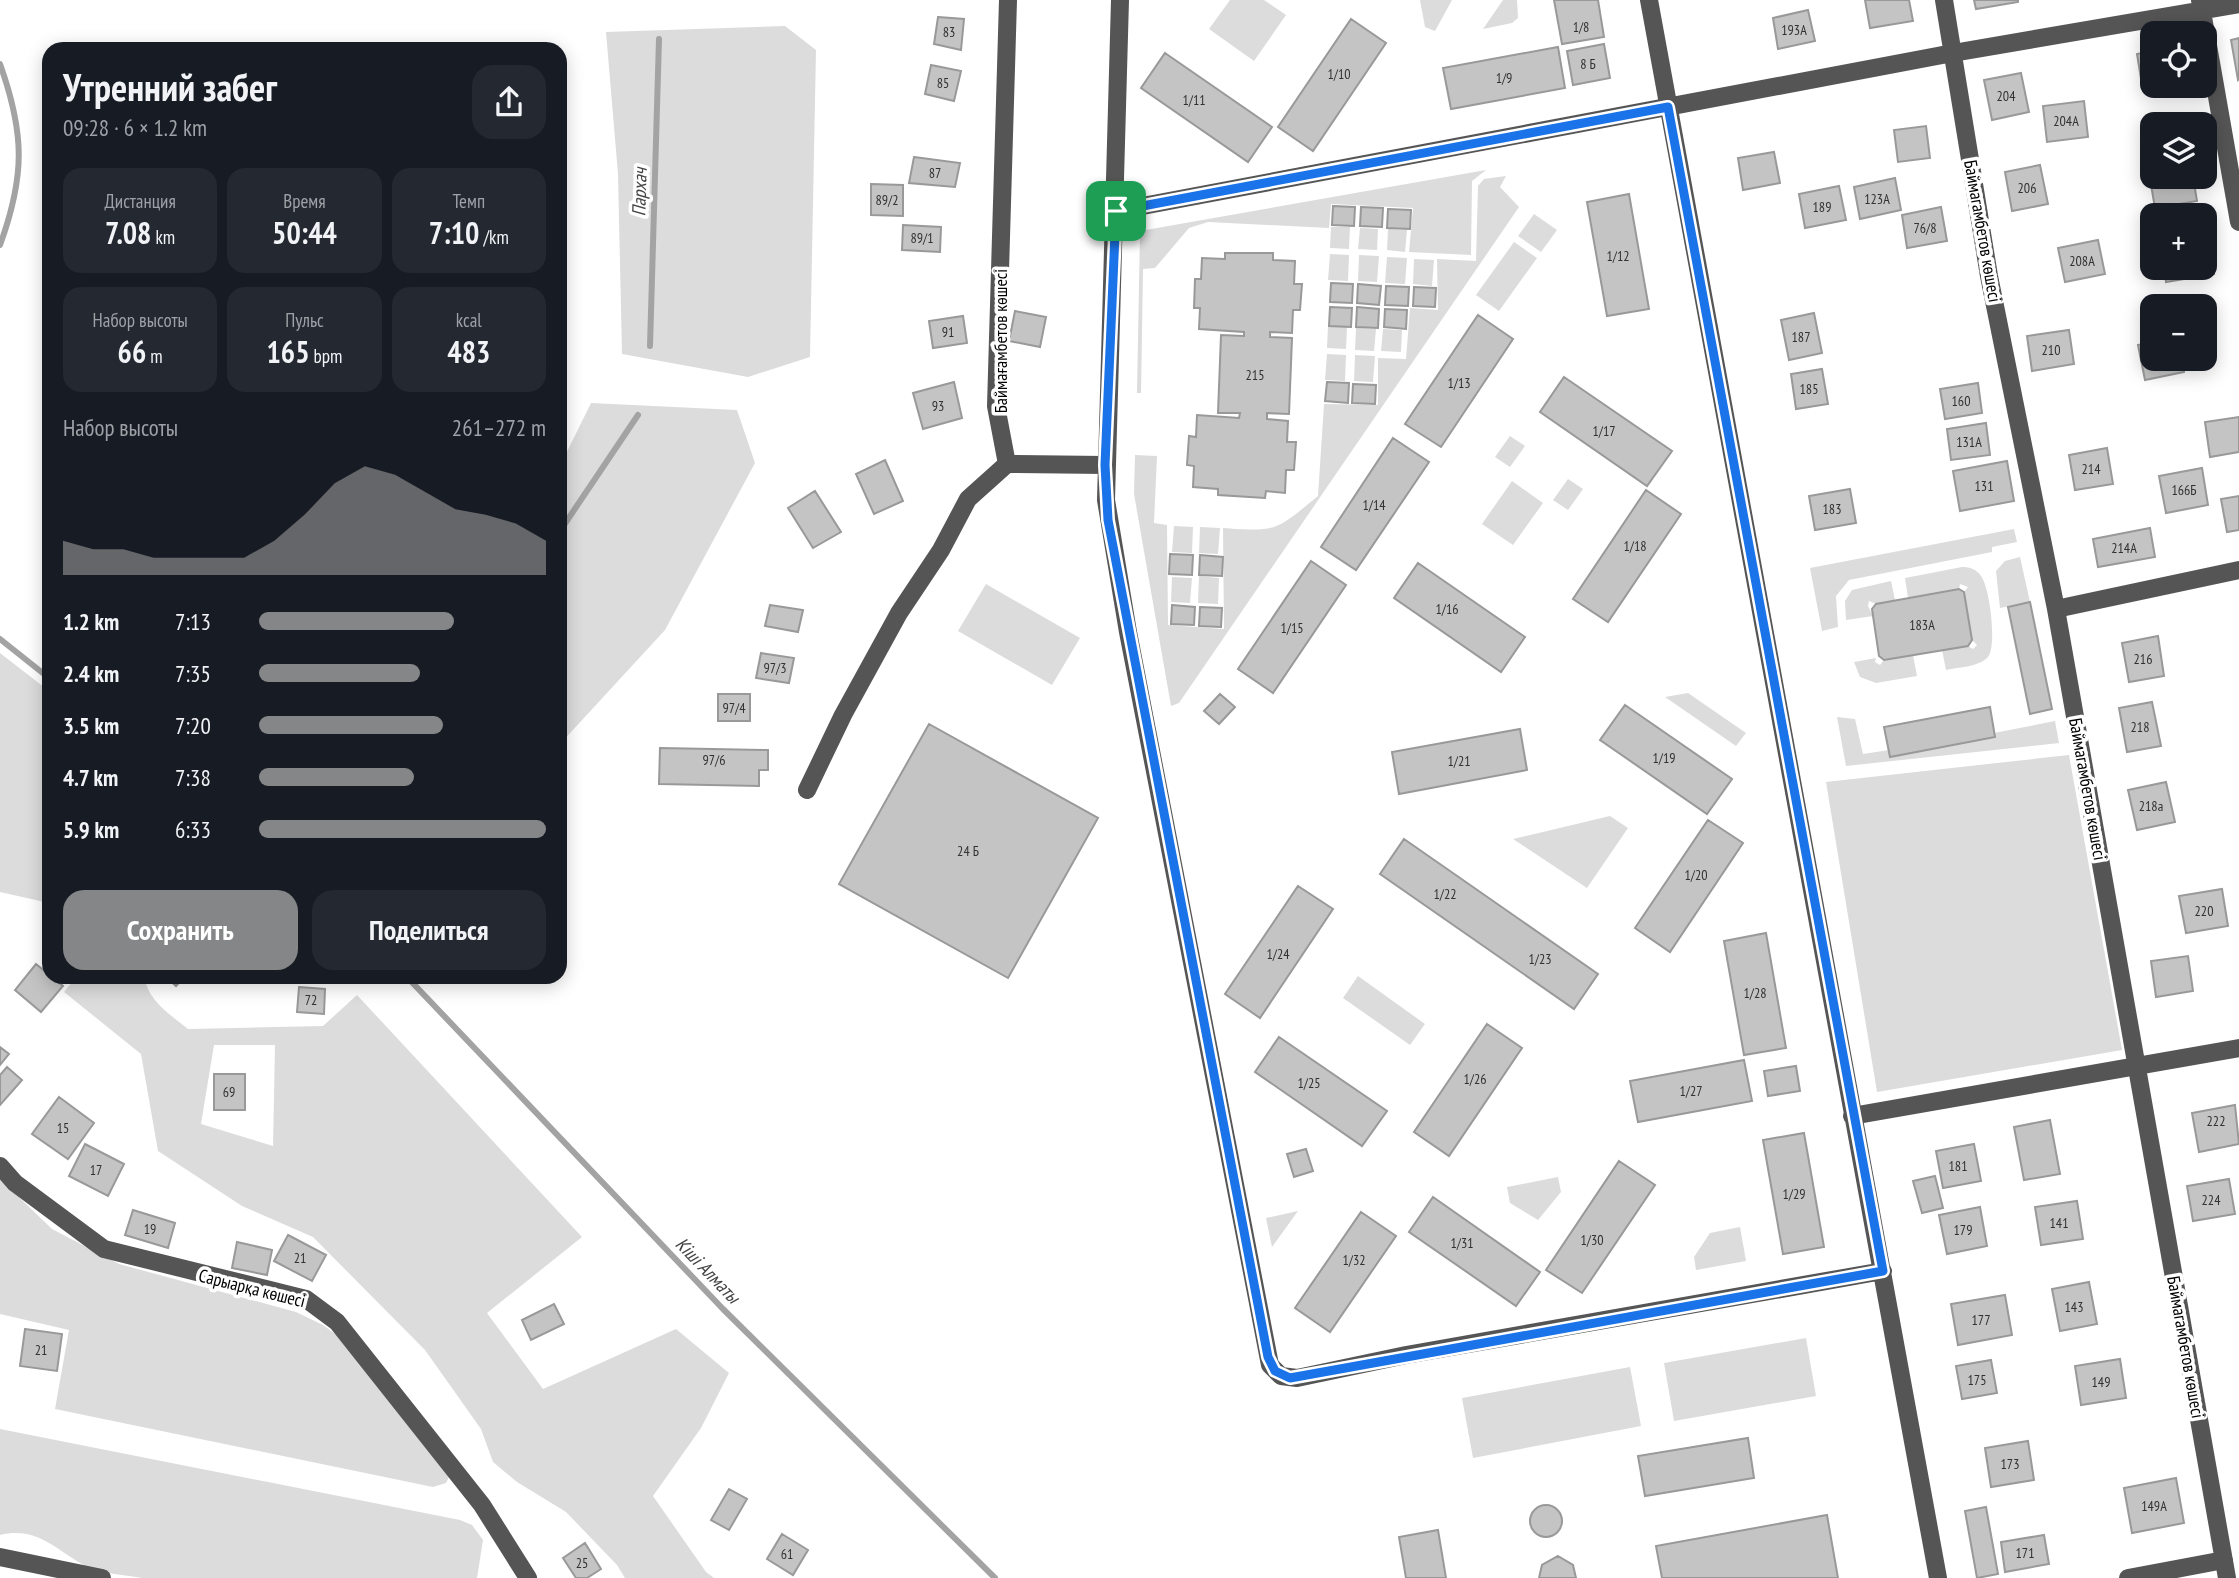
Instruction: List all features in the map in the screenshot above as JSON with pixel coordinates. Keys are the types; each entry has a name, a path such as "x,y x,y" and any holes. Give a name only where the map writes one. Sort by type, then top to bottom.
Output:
{"street":[{"name":"Баймағамбетов көшесі","path":"1007,464 996,406 1008,0"},
{"path":"1120,0 1116,211 1105,465 1108,520 1265,1346 1275,1371 1281,1376 1297,1378 1406,1355 1883,1271"},
{"path":"1649,0 1938,1578"},
{"name":"Баймагамбетов көшесі","path":"1944,0 1989,276 2056,609 2227,1578"},
{"path":"1116,211 2201,5 2239,4"},
{"path":"2201,5 2239,222"},
{"path":"807,790 843,715 899,613 941,550 968,499 1007,464 1105,465"},
{"path":"2056,609 2239,570"},
{"path":"1852,1116 2239,1048"},
{"name":"Сарыарқа көшесі","path":"0,1166 15,1183 104,1249 306,1299 322,1308 337,1322 482,1505 527,1578"},
{"path":"0,1557 102,1578"},
{"path":"2128,1578 2224,1560"}],"shaded area":[{"path":"1230,0 1264,0 1286,15 1254,61 1209,29"},
{"path":"1420,0 1452,0 1435,31 1425,27"},
{"path":"1503,0 1517,0 1518,18 1512,23 1483,29"},
{"path":"785,26 816,50 810,357 748,377 622,354 618,174 606,32"},
{"path":"1486,170 1472,181 1471,255 1409,252 1413,208 1331,204 1329,228 1208,222 1189,228 1155,268 1143,269 1141,393 1137,393 1140,231"},
{"path":"1506,176 1500,187 1519,207 1179,703 1171,706 1134,494 1135,455 1157,456 1154,523 1167,525 1168,625 1224,629 1223,528 1255,530 1275,527 1318,496 1324,404 1378,405 1378,358 1406,359 1410,308 1438,310 1437,259 1476,261 1478,186 1484,179"},
{"path":"1534,214 1557,230 1541,252 1518,236"},
{"path":"1331,227 1350,227 1349,249 1330,248"},
{"path":"1360,228 1378,229 1377,250 1358,249"},
{"path":"1388,229 1407,230 1405,252 1387,250"},
{"path":"1514,242 1537,258 1499,311 1476,295"},
{"path":"1330,254 1349,255 1348,281 1328,280"},
{"path":"1359,255 1379,256 1377,282 1358,281"},
{"path":"1387,257 1407,258 1405,284 1385,283"},
{"path":"1414,259 1434,260 1432,286 1413,284"},
{"path":"1328,326 1347,327 1346,349 1327,348"},
{"path":"1356,328 1376,329 1374,351 1355,350"},
{"path":"1383,329 1402,330 1401,352 1381,351"},
{"path":"1327,354 1346,355 1345,381 1325,380"},
{"path":"1355,355 1375,356 1373,382 1354,381"},
{"path":"591,403 737,410 755,463 665,630 567,736 567,452"},
{"path":"1510,436 1525,446 1510,467 1495,457"},
{"path":"1568,479 1583,489 1568,510 1553,500"},
{"path":"1512,481 1543,503 1513,545 1482,524"},
{"path":"1174,526 1193,527 1192,553 1172,552"},
{"path":"1200,527 1220,528 1218,554 1199,553"},
{"path":"2014,529 2017,542 1992,547 1992,552 1849,580 1836,596 1838,627 1822,631 1810,568"},
{"path":"2020,557 2030,602 2000,608 1996,571 2005,561"},
{"path":"1962,567 1975,570 1984,582 1991,617 1991,651 1988,657 1979,663 1946,670 1942,650 1968,646 1973,649 1977,645 1972,640 1964,592 1968,587 1960,584 1959,589 1908,598 1905,578"},
{"path":"1199,576 1219,578 1218,604 1198,603"},
{"path":"1172,577 1192,578 1190,603 1171,602"},
{"path":"1891,581 1895,600 1876,604 1869,601 1868,606 1873,616 1846,620 1845,601 1852,590"},
{"path":"986,584 1080,638 1052,685 958,631"},
{"path":"0,653 42,686 42,901 0,892"},
{"path":"1913,655 1917,676 1876,683 1860,677 1854,662 1876,658 1875,662 1880,665 1884,660"},
{"path":"1688,693 1746,733 1736,746 1665,697"},
{"path":"1837,717 1855,719 1863,754 1889,750 1890,757 1995,737 1994,733 2055,721 2059,743 1846,766"},
{"path":"2069,755 2122,1050 1877,1092 1826,782"},
{"path":"1610,816 1628,828 1587,888 1513,839"},
{"path":"1358,976 1425,1024 1410,1045 1343,998"},
{"path":"71,984 146,984 155,1000 188,1029 323,1026 357,995 582,1237 487,1313 543,1389 676,1329 729,1373 701,1428 653,1496 706,1572 714,1578 625,1578 617,1565 566,1512 517,1482 493,1462 481,1429 425,1350 313,1237 242,1206 158,1151 141,1054 64,992","holes":["214,1045 275,1045 273,1146 201,1124"]},
{"path":"1558,1177 1561,1192 1538,1220 1510,1203 1507,1187"},
{"path":"0,1179 52,1229 119,1264 296,1312 323,1325 338,1336 449,1477 446,1483 433,1487 55,1409 69,1330 0,1314"},
{"path":"1298,1211 1272,1247 1266,1218"},
{"path":"1740,1227 1746,1261 1696,1270 1694,1257 1710,1233"},
{"path":"1806,1338 1816,1396 1674,1421 1664,1363"},
{"path":"1630,1367 1641,1426 1473,1458 1462,1398"},
{"path":"0,1429 460,1520 472,1525 483,1540 477,1578 142,1578 92,1569 39,1538 14,1533 0,1535"}],"building":[{"path":"1554,0 1598,0 1604,37 1562,44"},
{"path":"1865,0 1909,0 1913,21 1870,28"},
{"path":"1974,0 2018,0 2018,2 1976,9"},
{"path":"1808,10 1815,41 1778,49 1773,18"},
{"path":"938,17 964,19 961,50 934,44"},
{"path":"1351,19 1386,43 1313,151 1278,127"},
{"path":"2239,38 2239,79 2238,80 2231,40"},
{"path":"1604,44 1610,78 1573,85 1567,51"},
{"path":"1558,47 1565,88 1451,109 1443,68"},
{"path":"1165,53 1272,127 1248,162 1141,88"},
{"path":"931,65 961,71 954,101 925,94"},
{"path":"2021,73 2029,112 1992,120 1984,80"},
{"path":"2084,101 2088,137 2047,142 2043,106"},
{"path":"1926,126 1930,158 1898,162 1894,130"},
{"path":"1774,152 1780,183 1743,190 1738,158"},
{"path":"914,157 960,163 955,187 909,183"},
{"path":"2040,165 2048,204 2012,211 2005,172"},
{"path":"1895,178 1901,210 1860,219 1854,187"},
{"path":"871,184 903,185 903,216 871,215"},
{"path":"1839,186 1846,220 1805,228 1799,194"},
{"path":"2152,189 2195,189 2197,201 2154,203"},
{"path":"1629,194 1649,309 1607,316 1587,202"},
{"path":"1333,206 1355,207 1354,226 1332,225"},
{"path":"1361,207 1383,208 1382,227 1360,226"},
{"path":"1941,207 1947,241 1907,248 1902,215"},
{"path":"1388,209 1411,210 1410,229 1387,228"},
{"path":"903,225 941,227 940,252 902,250"},
{"path":"2098,240 2105,274 2065,282 2058,248"},
{"path":"1225,253 1273,253 1273,260 1295,261 1294,284 1302,284 1300,310 1293,310 1292,333 1270,332 1270,337 1292,338 1289,414 1267,413 1267,419 1288,421 1287,442 1296,442 1294,470 1286,470 1285,493 1266,491 1265,498 1218,495 1218,489 1193,487 1194,466 1187,465 1189,436 1196,437 1197,415 1239,418 1240,413 1218,413 1221,335 1244,336 1244,332 1199,329 1200,308 1194,308 1195,279 1201,279 1202,258 1225,259"},
{"path":"1331,283 1353,284 1352,303 1330,302"},
{"path":"1358,284 1381,286 1379,305 1357,303"},
{"path":"1386,286 1409,287 1408,306 1385,305"},
{"path":"1414,287 1436,288 1435,307 1413,306"},
{"path":"1330,307 1352,308 1351,327 1329,326"},
{"path":"1357,307 1379,309 1378,328 1356,327"},
{"path":"1385,309 1407,310 1406,329 1384,327"},
{"path":"1015,311 1046,317 1040,347 1009,341"},
{"path":"1814,313 1822,353 1789,360 1781,320"},
{"path":"1478,315 1513,339 1441,447 1405,424"},
{"path":"963,316 967,343 933,348 929,321"},
{"path":"2069,330 2074,364 2032,371 2027,336"},
{"path":"1822,369 1828,404 1796,409 1791,374"},
{"path":"2143,371 2184,371 2184,372 2145,380"},
{"path":"1564,377 1672,451 1647,486 1540,412"},
{"path":"954,382 962,418 923,429 913,393"},
{"path":"1327,382 1349,383 1348,403 1325,401"},
{"path":"1978,383 1982,413 1945,419 1940,389"},
{"path":"1353,384 1376,385 1375,404 1352,403"},
{"path":"2239,417 2239,452 2210,457 2205,422"},
{"path":"1986,423 1990,455 1951,460 1947,429"},
{"path":"1393,438 1429,462 1356,570 1321,547"},
{"path":"2107,448 2113,484 2075,490 2069,455"},
{"path":"885,460 903,501 874,514 856,474"},
{"path":"2007,461 2014,501 1960,511 1953,471"},
{"path":"2202,468 2208,505 2166,513 2159,476"},
{"path":"1850,489 1856,523 1815,530 1809,496"},
{"path":"1646,490 1681,514 1608,622 1573,599"},
{"path":"815,491 841,532 813,548 788,508"},
{"path":"2239,496 2239,530 2227,532 2221,499"},
{"path":"2150,528 2155,557 2098,567 2093,539"},
{"path":"1170,554 1193,555 1192,575 1169,574"},
{"path":"1200,555 1223,557 1222,576 1199,575"},
{"path":"1311,561 1346,585 1273,693 1238,669"},
{"path":"1418,563 1525,637 1501,672 1394,598"},
{"path":"1959,589 1964,592 1972,640 1968,646 1884,660 1879,656 1872,609 1876,604"},
{"path":"2030,602 2052,709 2030,714 2008,607"},
{"path":"770,605 803,610 798,632 765,626"},
{"path":"1172,605 1195,607 1194,625 1171,624"},
{"path":"1200,607 1222,608 1221,627 1199,626"},
{"path":"2158,636 2164,676 2129,682 2122,643"},
{"path":"761,653 794,658 789,683 756,678"},
{"path":"718,694 750,694 750,721 718,721"},
{"path":"1220,694 1235,707 1219,724 1204,711"},
{"path":"2152,702 2161,746 2127,752 2119,708"},
{"path":"1625,705 1732,779 1707,814 1600,740"},
{"path":"1990,707 1995,737 1890,757 1884,727"},
{"path":"929,724 1098,818 1008,978 839,884"},
{"path":"1520,729 1527,770 1399,794 1392,752"},
{"path":"660,748 768,750 768,770 759,770 759,786 659,784"},
{"path":"2166,782 2175,822 2137,830 2128,790"},
{"path":"1708,820 1743,843 1670,952 1635,928"},
{"path":"1404,839 1598,974 1574,1009 1380,874"},
{"path":"1298,886 1333,909 1260,1018 1225,994"},
{"path":"2222,889 2228,926 2186,933 2179,896"},
{"path":"1766,933 1786,1048 1744,1055 1724,941"},
{"path":"2188,956 2193,991 2156,997 2151,961"},
{"path":"36,964 42,969 42,984 63,986 41,1012 15,990"},
{"path":"299,987 325,989 324,1014 297,1012"},
{"path":"1487,1024 1522,1048 1449,1156 1414,1132"},
{"path":"1279,1037 1387,1111 1362,1146 1255,1072"},
{"path":"0,1047 9,1054 0,1065"},
{"path":"1744,1060 1752,1101 1638,1122 1630,1081"},
{"path":"1796,1066 1800,1091 1768,1096 1764,1071"},
{"path":"7,1067 22,1080 0,1105 0,1075"},
{"path":"214,1074 245,1074 245,1110 214,1110"},
{"path":"59,1097 94,1123 68,1159 32,1134"},
{"path":"2235,1105 2239,1144 2199,1152 2192,1113"},
{"path":"2050,1120 2060,1174 2024,1180 2014,1127"},
{"path":"1804,1133 1824,1247 1783,1254 1763,1140"},
{"path":"85,1144 124,1164 108,1196 69,1176"},
{"path":"1974,1144 1981,1181 1943,1188 1936,1151"},
{"path":"1306,1149 1313,1171 1294,1177 1287,1154"},
{"path":"1619,1161 1655,1185 1582,1293 1546,1270"},
{"path":"1935,1176 1943,1208 1922,1213 1913,1181"},
{"path":"2229,1179 2235,1214 2193,1221 2187,1186"},
{"path":"1433,1197 1540,1272 1516,1306 1409,1232"},
{"path":"2077,1201 2083,1239 2041,1245 2035,1207"},
{"path":"1980,1207 1987,1246 1947,1254 1939,1215"},
{"path":"133,1210 175,1223 168,1248 125,1235"},
{"path":"1361,1212 1396,1236 1330,1332 1295,1308"},
{"path":"288,1235 326,1255 312,1281 274,1261"},
{"path":"237,1242 272,1250 267,1275 232,1268"},
{"path":"2089,1282 2097,1324 2060,1331 2052,1289"},
{"path":"2005,1295 2012,1335 1958,1345 1951,1304"},
{"path":"554,1304 564,1324 531,1340 522,1320"},
{"path":"25,1329 62,1334 57,1371 20,1366"},
{"path":"2120,1359 2126,1398 2081,1405 2075,1366"},
{"path":"1991,1360 1997,1393 1962,1399 1956,1366"},
{"path":"1748,1438 1754,1478 1645,1496 1638,1456"},
{"path":"2028,1441 2034,1480 1991,1487 1985,1448"},
{"path":"2176,1478 2184,1523 2132,1533 2124,1488"},
{"path":"729,1489 747,1499 729,1530 711,1520"},
{"path":"1546,1505 1557,1510 1562,1521 1557,1532 1546,1537 1535,1532 1530,1521 1535,1510"},
{"path":"1986,1507 1998,1574 1977,1578 1965,1511"},
{"path":"1827,1515 1838,1578 1662,1578 1656,1546"},
{"path":"1438,1530 1446,1578 1406,1578 1399,1537"},
{"path":"782,1534 808,1550 793,1575 767,1559"},
{"path":"2044,1535 2049,1564 2005,1572 2001,1542"},
{"path":"585,1543 601,1569 587,1578 576,1578 563,1558"},
{"path":"1558,1556 1573,1565 1576,1578 1539,1578 1542,1565"}],"waterway":[{"name":"Пархач","path":"650,346 659,39"},
{"name":"Кіші Алматы","path":"0,64 14,112 19,155 14,197 0,245"},
{"name":"Пархач","path":"567,521 638,415"},
{"name":"Кіші Алматы","path":"0,639 42,672"},
{"name":"Кіші Алматы","path":"414,984 723,1309 995,1578"}],"route":[{"path":"1668,107 1793,779 1801,838 1850,1105 1883,1271 1406,1355 1297,1378 1281,1376 1270,1365 1108,520 1105,465 1116,211 1668,107"}]}
